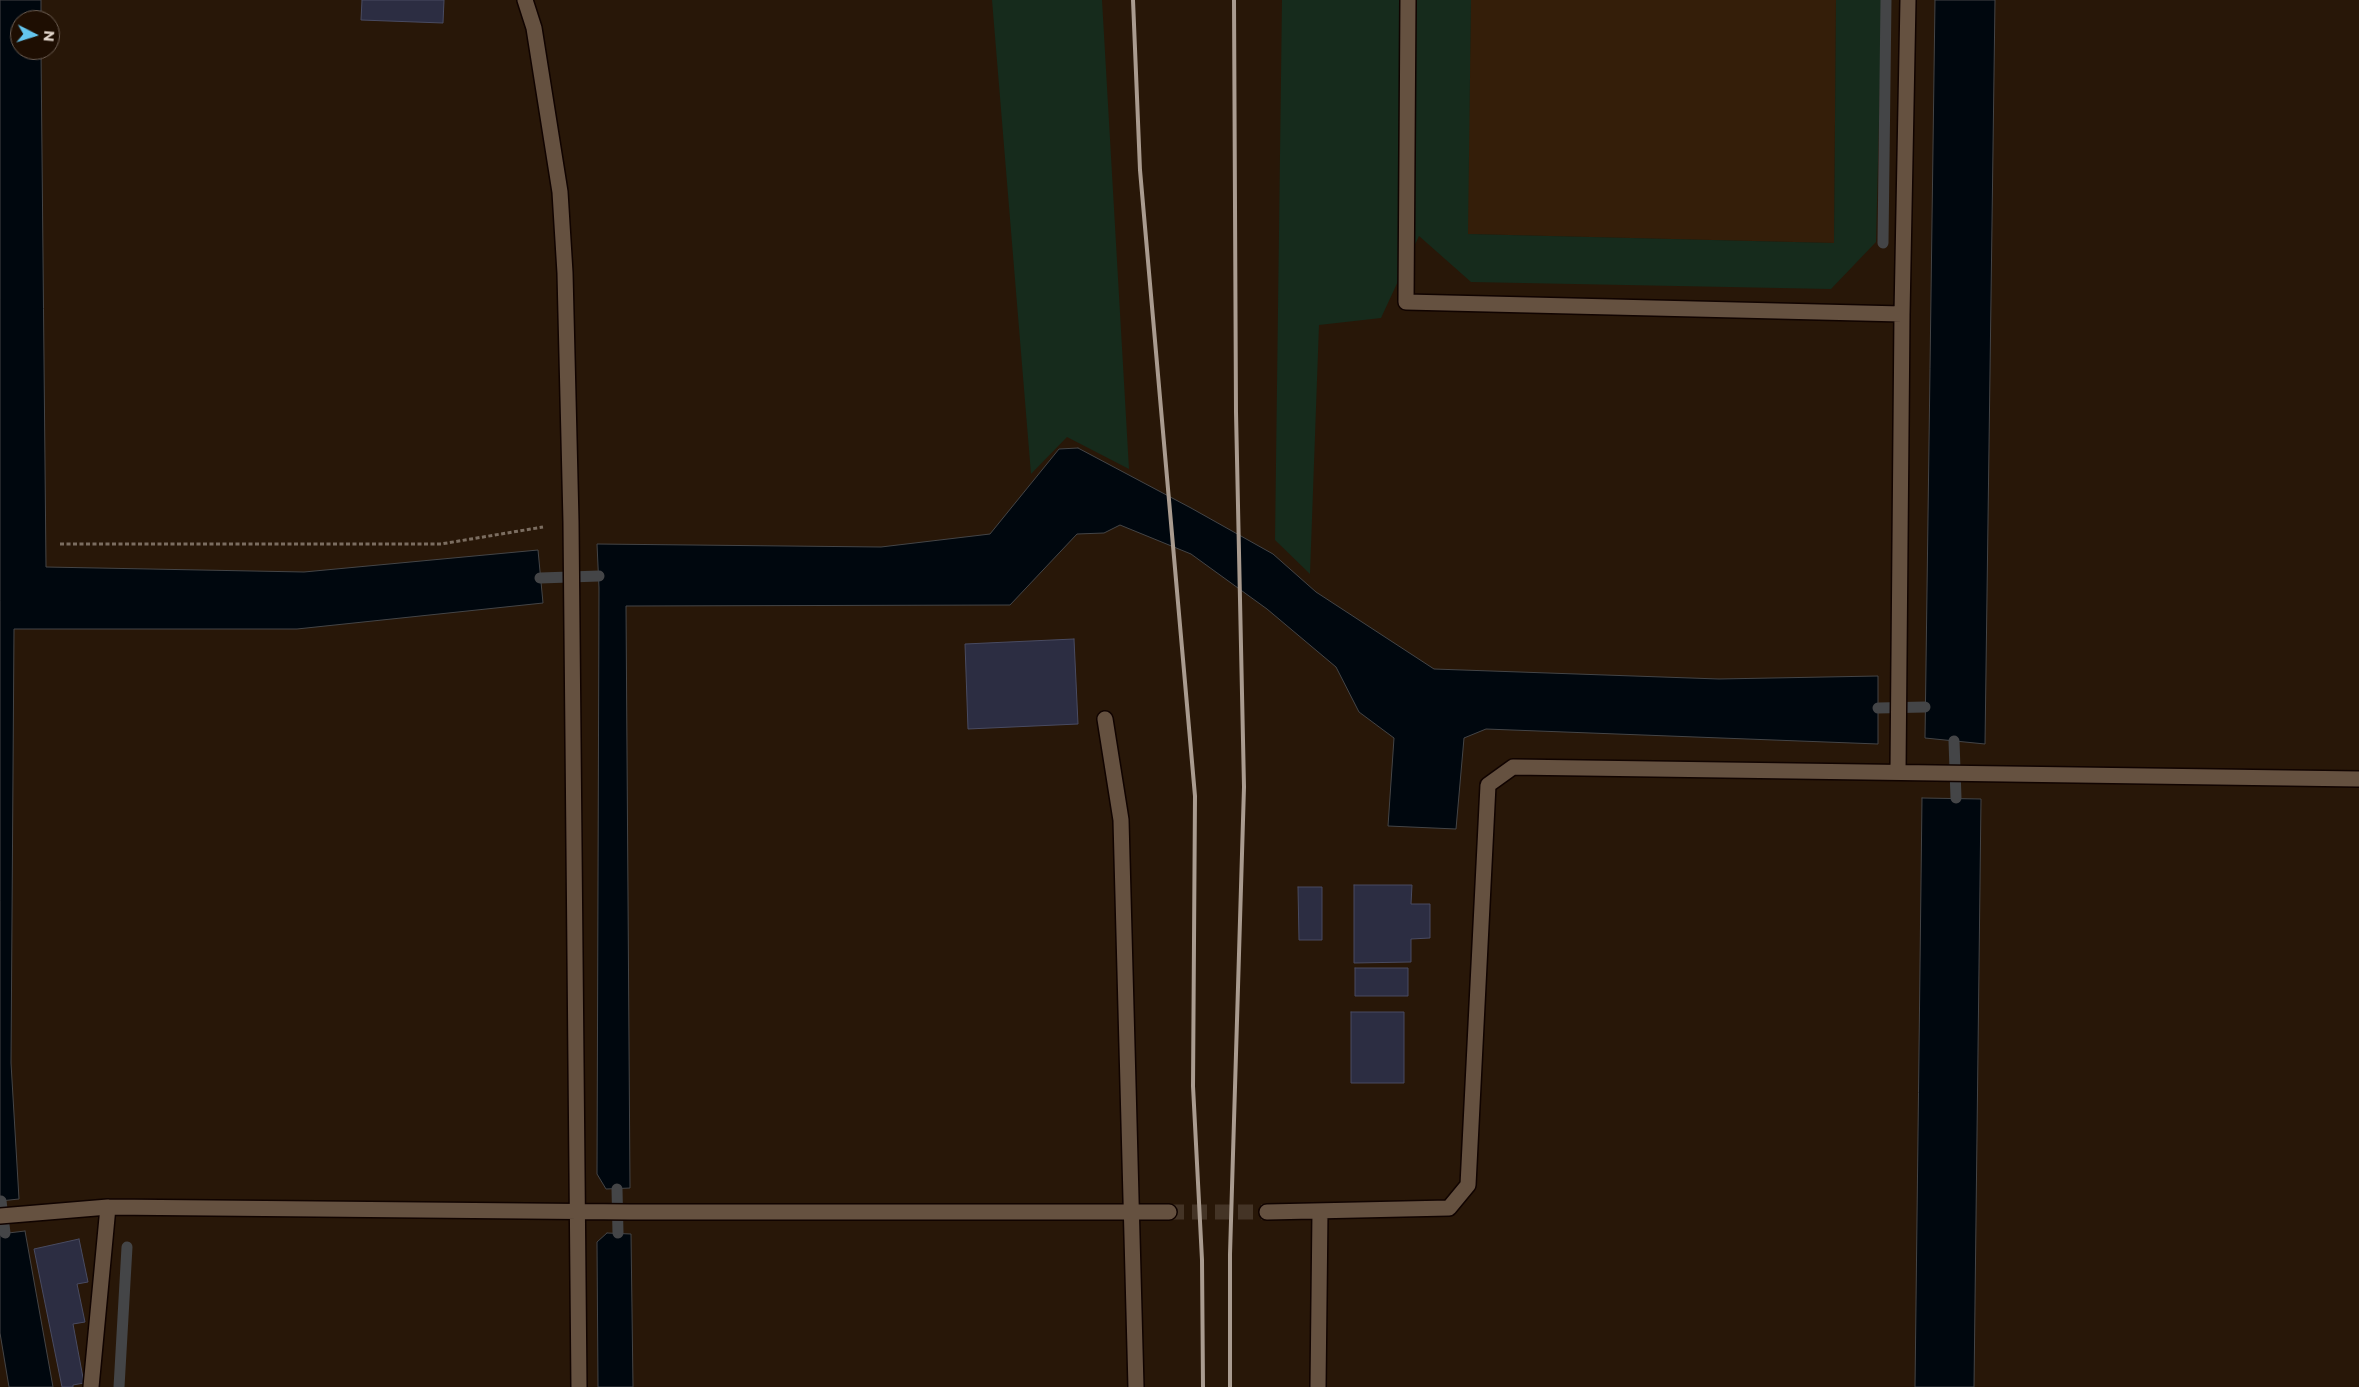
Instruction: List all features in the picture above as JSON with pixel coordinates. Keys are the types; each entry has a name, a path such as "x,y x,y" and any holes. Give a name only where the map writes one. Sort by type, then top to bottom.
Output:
{"street":[{"path":"525,0 534,28 560,192 565,274 572,593 580,1387"},
{"path":"1408,0 1406,302 1902,314"},
{"path":"1898,771 1902,314 1908,0"},
{"path":"1106,719 1121,820 1133,1212 1136,1387"},
{"path":"1267,1212 1450,1208 1468,1185 1488,785 1513,767 1974,772 2359,779"},
{"path":"91,1387 108,1207"},
{"path":"0,1216 25,1212 108,1207 630,1212 1169,1212"},
{"path":"1318,1387 1320,1212"}],"path":[{"path":"60,544 441,544 571,522"}],"shaded area":[{"path":"0,0 41,0 41,10 10,10 10,60 41,60 46,567 304,572 538,550 543,603 297,629 14,629 11,1063 19,1199 0,1201"},
{"path":"1471,0 1836,0 1834,243 1467,234"},
{"path":"1935,0 1995,0 1985,744 1925,738"},
{"path":"1078,448 1273,554 1316,592 1434,669 1719,679 1878,676 1878,744 1486,729 1464,738 1456,829 1388,826 1394,738 1359,712 1336,667 1267,609 1191,554 1120,525 1104,533 1077,534 1010,605 626,606 630,1188 606,1189 597,1174 599,588 597,544 881,547 990,534 1059,449"},
{"path":"1922,798 1981,799 1974,1387 1915,1387"},
{"path":"25,1231 53,1387 9,1387 0,1333 0,1234"},
{"path":"607,1233 631,1234 633,1387 598,1387 597,1242"}],"green space":[{"path":"992,0 1102,0 1129,469 1067,437 1031,474"},
{"path":"1282,0 1471,0 1468,234 1834,243 1836,0 1882,0 1876,242 1831,289 1471,282 1419,236 1381,318 1319,325 1310,574 1275,540"}],"building":[{"path":"362,0 444,0 443,23 361,20"},
{"path":"1074,639 1078,724 968,729 965,644"},
{"path":"1354,885 1412,885 1411,904 1430,904 1430,938 1411,939 1411,962 1354,963"},
{"path":"1298,887 1322,887 1322,940 1299,940"},
{"path":"1355,968 1408,968 1408,996 1355,996"},
{"path":"1351,1012 1404,1012 1404,1083 1351,1083"},
{"path":"79,1239 88,1282 77,1284 85,1322 73,1324 84,1383 73,1385 73,1387 62,1387 34,1249"}],"waterway":[{"path":"1883,243 1886,0"},
{"path":"540,578 599,576"},
{"path":"1878,708 1925,707"},
{"path":"1954,741 1956,798"},
{"path":"617,1189 618,1233"},
{"path":"1,1201 5,1233"},
{"path":"119,1387 127,1247"}],"tunnel":[{"path":"1169,1212 1267,1212"}],"railway":[{"path":"1133,0 1140,170 1195,796 1193,1086 1202,1260 1203,1387"},
{"path":"1230,1387 1230,1254 1244,787 1236,412 1234,0"}]}
